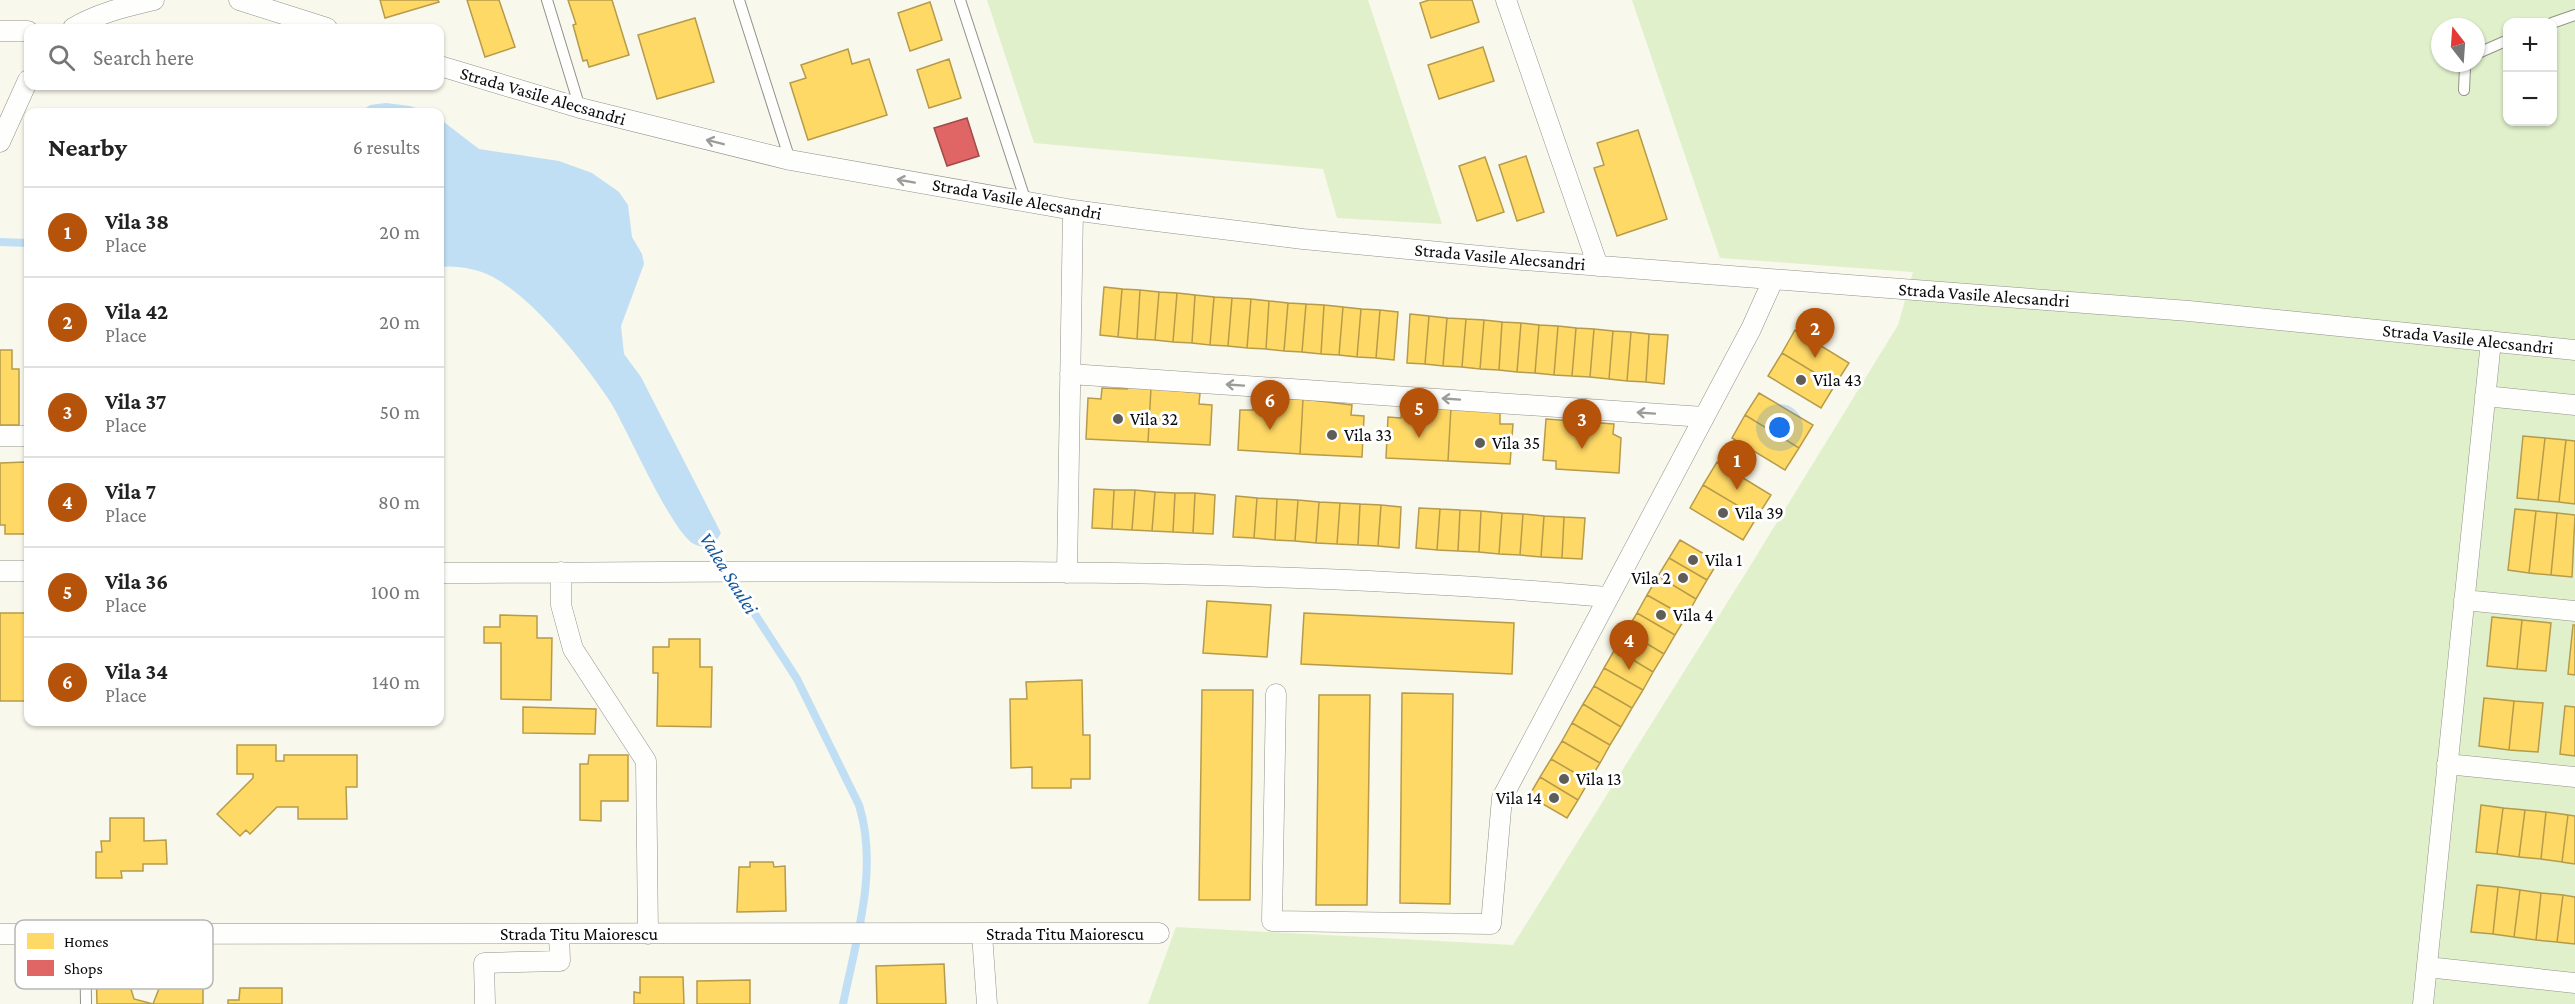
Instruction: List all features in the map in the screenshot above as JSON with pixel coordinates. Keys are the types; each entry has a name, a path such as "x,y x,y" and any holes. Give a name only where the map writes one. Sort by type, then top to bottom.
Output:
{"street":[{"path":"81,24 117,9 153,0"},
{"path":"239,0 314,24"},
{"path":"1506,0 1598,266"},
{"path":"0,31 24,31"},
{"name":"Strada Vasile Alecsandri","path":"444,67 580,108 790,160 1073,210 1303,239 1598,266 2189,310 2575,350"},
{"path":"0,142 24,89"},
{"path":"1067,573 1073,210"},
{"path":"1276,694 1272,921 1491,924 1502,798 1704,417 1773,280"},
{"path":"2423,1004 2491,341"},
{"path":"1070,374 1704,417"},
{"path":"2485,396 2575,405"},
{"path":"0,436 24,436"},
{"path":"0,571 24,571"},
{"path":"561,572 561,605 573,649 646,761 648,934"},
{"path":"444,573 1181,573 1326,578 1607,597"},
{"path":"2464,600 2575,612"},
{"path":"2448,764 2575,777"},
{"name":"Strada Titu Maiorescu","path":"213,933 1159,933"},
{"name":"Strada Titu Maiorescu","path":"0,934 15,934"},
{"path":"485,1004 484,963 560,961 559,934"},
{"path":"982,934 987,1004"},
{"path":"2427,968 2575,983"}],"lane":[{"path":"547,0 580,108"},
{"path":"739,0 790,160"},
{"path":"960,0 1026,202"},
{"path":"2557,22 2575,15"},
{"path":"2485,50 2503,42"},
{"path":"2464,90 2467,72"},
{"path":"86,989 86,1004"}],"green space":[{"path":"987,0 1368,0 1442,224 1337,218 1323,169 1034,143"},
{"path":"1632,0 2575,0 2575,1004 1148,1004 1176,927 1513,945 1898,325 1913,272 1720,258"}],"water":[{"path":"386,103 416,108 366,108 370,105"},
{"path":"444,122 479,149 559,161 592,173 619,192 628,205 632,237 642,254 644,264 621,326 624,354 641,377 721,533 712,548 694,544 674,521 611,403 588,370 542,316 509,287 493,277 467,268 444,267"}],"building: Homes":[{"path":"380,0 438,0 439,2 385,18"},
{"path":"467,0 499,0 515,47 485,57"},
{"path":"568,0 612,0 629,55 589,67 587,60 583,61 573,25 576,24"},
{"path":"1429,0 1472,0 1479,22 1431,38 1420,3"},
{"path":"930,2 942,40 910,51 898,13"},
{"path":"695,18 714,82 657,99 638,35"},
{"path":"1483,47 1494,81 1439,99 1428,65"},
{"path":"848,49 852,64 869,59 887,115 808,140 790,83 806,78 801,65"},
{"path":"949,59 961,98 929,108 917,70"},
{"path":"1638,130 1667,219 1617,236 1594,168 1604,165 1597,143"},
{"path":"1526,156 1544,212 1517,221 1499,165"},
{"path":"1485,157 1504,212 1477,221 1459,166"},
{"path":"1104,287 1122,289 1118,337 1100,335"},
{"path":"1122,289 1140,290 1137,339 1118,337"},
{"path":"1140,290 1159,292 1155,340 1137,339"},
{"path":"1159,292 1177,293 1173,342 1155,340"},
{"path":"1177,293 1195,295 1192,343 1173,342"},
{"path":"1195,295 1214,297 1210,345 1192,343"},
{"path":"1214,297 1232,298 1228,346 1210,345"},
{"path":"1232,298 1251,299 1247,348 1228,346"},
{"path":"1251,299 1269,301 1266,349 1247,348"},
{"path":"1269,301 1288,303 1284,351 1266,349"},
{"path":"1288,303 1306,304 1302,352 1284,351"},
{"path":"1306,304 1324,305 1321,354 1302,352"},
{"path":"1324,305 1343,307 1339,355 1321,354"},
{"path":"1343,307 1361,309 1357,357 1339,355"},
{"path":"1361,309 1380,310 1376,358 1357,357"},
{"path":"1380,310 1398,312 1394,360 1376,358"},
{"path":"1410,314 1429,316 1425,364 1407,363"},
{"path":"1429,316 1447,318 1443,366 1425,364"},
{"path":"1447,318 1466,319 1462,367 1443,366"},
{"path":"1466,319 1484,320 1480,369 1462,367"},
{"path":"1484,320 1502,322 1499,370 1480,369"},
{"path":"1502,322 1521,323 1517,372 1499,370"},
{"path":"1521,323 1539,325 1535,373 1517,372"},
{"path":"1539,325 1558,326 1554,375 1535,373"},
{"path":"1558,326 1576,328 1572,376 1554,375"},
{"path":"1576,328 1594,329 1590,377 1572,376"},
{"path":"1594,329 1613,331 1609,379 1590,377"},
{"path":"1795,330 1849,363 1835,385 1782,353"},
{"path":"1613,331 1631,332 1627,381 1609,379"},
{"path":"1631,332 1649,334 1646,382 1627,381"},
{"path":"1649,334 1668,335 1664,384 1646,382"},
{"path":"0,350 12,350 12,369 19,369 19,425 0,425"},
{"name":"Vila 43","path":"1782,353 1835,385 1821,408 1768,376"},
{"name":"Vila 32","path":"1128,386 1151,388 1148,442 1086,439 1088,398 1101,399 1102,388 1127,389"},
{"path":"1151,388 1200,393 1199,404 1212,405 1210,445 1148,442"},
{"path":"1759,393 1813,425 1799,448 1745,415"},
{"path":"1279,398 1303,399 1300,454 1238,450 1240,410 1253,410 1253,400 1279,401"},
{"name":"Vila 33","path":"1303,399 1352,405 1351,415 1364,416 1362,457 1300,454"},
{"path":"1428,405 1451,407 1448,461 1386,458 1388,417 1401,418 1402,407 1428,408"},
{"name":"Vila 35","path":"1451,407 1500,413 1500,424 1513,424 1510,464 1448,461"},
{"path":"1745,415 1799,448 1785,470 1732,438"},
{"path":"1546,419 1614,424 1613,434 1621,438 1619,473 1556,469 1556,461 1543,460"},
{"path":"2523,436 2545,438 2538,500 2517,498"},
{"path":"2545,438 2566,440 2559,502 2538,500"},
{"path":"2566,440 2575,441 2575,504 2559,502"},
{"path":"24,462 24,534 5,534 5,525 0,525 0,463"},
{"path":"1717,462 1771,495 1757,517 1703,485"},
{"name":"Vila 39","path":"1703,485 1757,517 1743,540 1690,508"},
{"path":"1094,489 1114,490 1112,529 1092,528"},
{"path":"1114,490 1135,490 1132,530 1112,529"},
{"path":"1135,490 1155,492 1152,531 1132,530"},
{"path":"1155,492 1175,493 1173,532 1152,531"},
{"path":"1175,493 1195,493 1193,533 1173,532"},
{"path":"1195,493 1215,495 1213,534 1193,533"},
{"path":"1236,496 1257,498 1254,538 1233,537"},
{"path":"1257,498 1277,499 1275,540 1254,538"},
{"path":"1277,499 1298,500 1295,541 1275,540"},
{"path":"1298,500 1319,502 1316,543 1295,541"},
{"path":"1319,502 1340,503 1337,544 1316,543"},
{"path":"1340,503 1360,504 1358,545 1337,544"},
{"path":"1360,504 1381,505 1378,546 1358,545"},
{"path":"1381,505 1401,507 1399,548 1378,546"},
{"path":"1419,508 1440,509 1437,550 1416,548"},
{"path":"1440,509 1460,510 1458,551 1437,550"},
{"path":"2515,509 2536,511 2529,573 2508,570"},
{"path":"1460,510 1481,511 1479,552 1458,551"},
{"path":"1481,511 1502,513 1499,554 1479,552"},
{"path":"2536,511 2557,513 2551,575 2529,573"},
{"path":"1502,513 1523,514 1520,555 1499,554"},
{"path":"2557,513 2575,515 2572,577 2551,575"},
{"path":"1523,514 1544,516 1541,557 1520,555"},
{"path":"1544,516 1564,517 1562,558 1541,557"},
{"path":"1564,517 1585,518 1582,559 1562,558"},
{"name":"Vila 1","path":"1680,540 1718,562 1707,580 1669,558"},
{"name":"Vila 2","path":"1669,558 1707,580 1696,599 1658,576"},
{"path":"1658,576 1696,599 1686,617 1647,595"},
{"name":"Vila 4","path":"1647,595 1686,617 1675,635 1637,613"},
{"path":"1207,601 1271,605 1267,657 1203,653"},
{"path":"0,613 24,613 24,701 0,701"},
{"path":"1304,613 1514,623 1512,674 1301,664"},
{"path":"1637,613 1675,635 1664,654 1626,631"},
{"path":"500,615 537,616 537,638 552,638 551,700 501,699 501,643 484,643 484,627 500,627"},
{"path":"2492,617 2522,620 2517,669 2487,666"},
{"path":"2522,620 2551,623 2546,671 2517,669"},
{"path":"2573,625 2575,625 2575,675 2568,674"},
{"path":"1626,631 1664,654 1653,672 1615,649"},
{"path":"669,639 700,639 700,667 712,667 711,727 657,726 658,673 653,673 653,647 669,647"},
{"path":"1615,649 1653,672 1643,690 1604,668"},
{"path":"1604,668 1643,690 1632,708 1594,686"},
{"path":"1082,680 1083,735 1090,735 1090,779 1071,779 1071,788 1032,788 1032,767 1011,768 1010,699 1027,699 1026,682"},
{"path":"1594,686 1632,708 1621,727 1583,704"},
{"path":"1202,690 1253,690 1250,900 1199,900"},
{"path":"1402,693 1453,694 1450,904 1400,903"},
{"path":"1319,695 1370,695 1367,905 1316,905"},
{"path":"2484,698 2514,701 2509,750 2479,746"},
{"path":"2514,701 2543,703 2538,752 2509,750"},
{"path":"1583,704 1621,727 1610,745 1572,723"},
{"path":"2565,706 2575,707 2575,756 2560,754"},
{"path":"523,707 596,709 595,734 523,733"},
{"path":"1572,723 1610,745 1600,763 1562,741"},
{"path":"1562,741 1600,763 1589,781 1551,759"},
{"path":"237,745 276,745 276,761 284,761 284,755 357,755 357,787 346,787 347,819 298,819 298,807 277,807 250,834 246,830 240,836 217,814 253,778 253,774 237,774"},
{"path":"589,755 628,755 628,801 601,801 601,821 580,820 580,764 588,764"},
{"name":"Vila 13","path":"1551,759 1589,781 1578,800 1540,777"},
{"name":"Vila 14","path":"1540,777 1578,800 1567,818 1529,796"},
{"path":"2481,805 2503,808 2497,854 2476,852"},
{"path":"2503,808 2525,810 2519,857 2497,854"},
{"path":"2525,810 2546,812 2541,859 2519,857"},
{"path":"2546,812 2568,815 2562,862 2541,859"},
{"path":"2568,815 2575,816 2575,864 2562,862"},
{"path":"110,818 144,818 144,841 166,840 167,864 143,864 143,871 121,871 122,878 96,878 96,852 102,852 101,841 110,841"},
{"path":"750,862 773,862 774,867 785,866 786,911 737,912 739,867 750,867"},
{"path":"2477,885 2498,887 2493,934 2471,932"},
{"path":"2498,887 2520,890 2514,937 2493,934"},
{"path":"2520,890 2541,893 2536,940 2514,937"},
{"path":"2541,893 2563,895 2557,942 2536,940"},
{"path":"2563,895 2575,897 2575,944 2557,942"},
{"path":"944,964 946,1004 877,1004 876,966"},
{"path":"640,977 683,977 684,1004 634,1004 634,992 640,993"},
{"path":"750,980 750,1004 697,1004 697,981"},
{"path":"240,988 282,988 282,1004 228,1004 228,1000 239,1000"},
{"path":"97,989 131,989 134,999 153,1004 97,1004"},
{"path":"159,989 203,989 203,1004 153,1004"}],"building: Shops":[{"path":"967,118 979,156 947,166 934,128"}],"waterway":[{"name":"Valea Saulei","path":"0,242 24,243"},
{"name":"Valea Saulei","path":"707,540 797,679 859,805 865,829 866,879 859,930 843,1004"}],"place":[{"name":"Vila 42","path":"1815,358"},
{"name":"Vila 43","path":"1801,380"},
{"name":"Vila 32","path":"1118,419"},
{"name":"Vila 34","path":"1270,430"},
{"name":"Vila 33","path":"1332,435"},
{"name":"Vila 36","path":"1419,438"},
{"name":"Vila 35","path":"1480,443"},
{"name":"Vila 37","path":"1582,449"},
{"name":"Vila 38","path":"1737,490"},
{"name":"Vila 39","path":"1723,513"},
{"name":"Vila 1","path":"1693,560"},
{"name":"Vila 2","path":"1683,578"},
{"name":"Vila 4","path":"1661,615"},
{"name":"Vila 7","path":"1629,670"},
{"name":"Vila 13","path":"1564,779"},
{"name":"Vila 14","path":"1554,798"}]}
